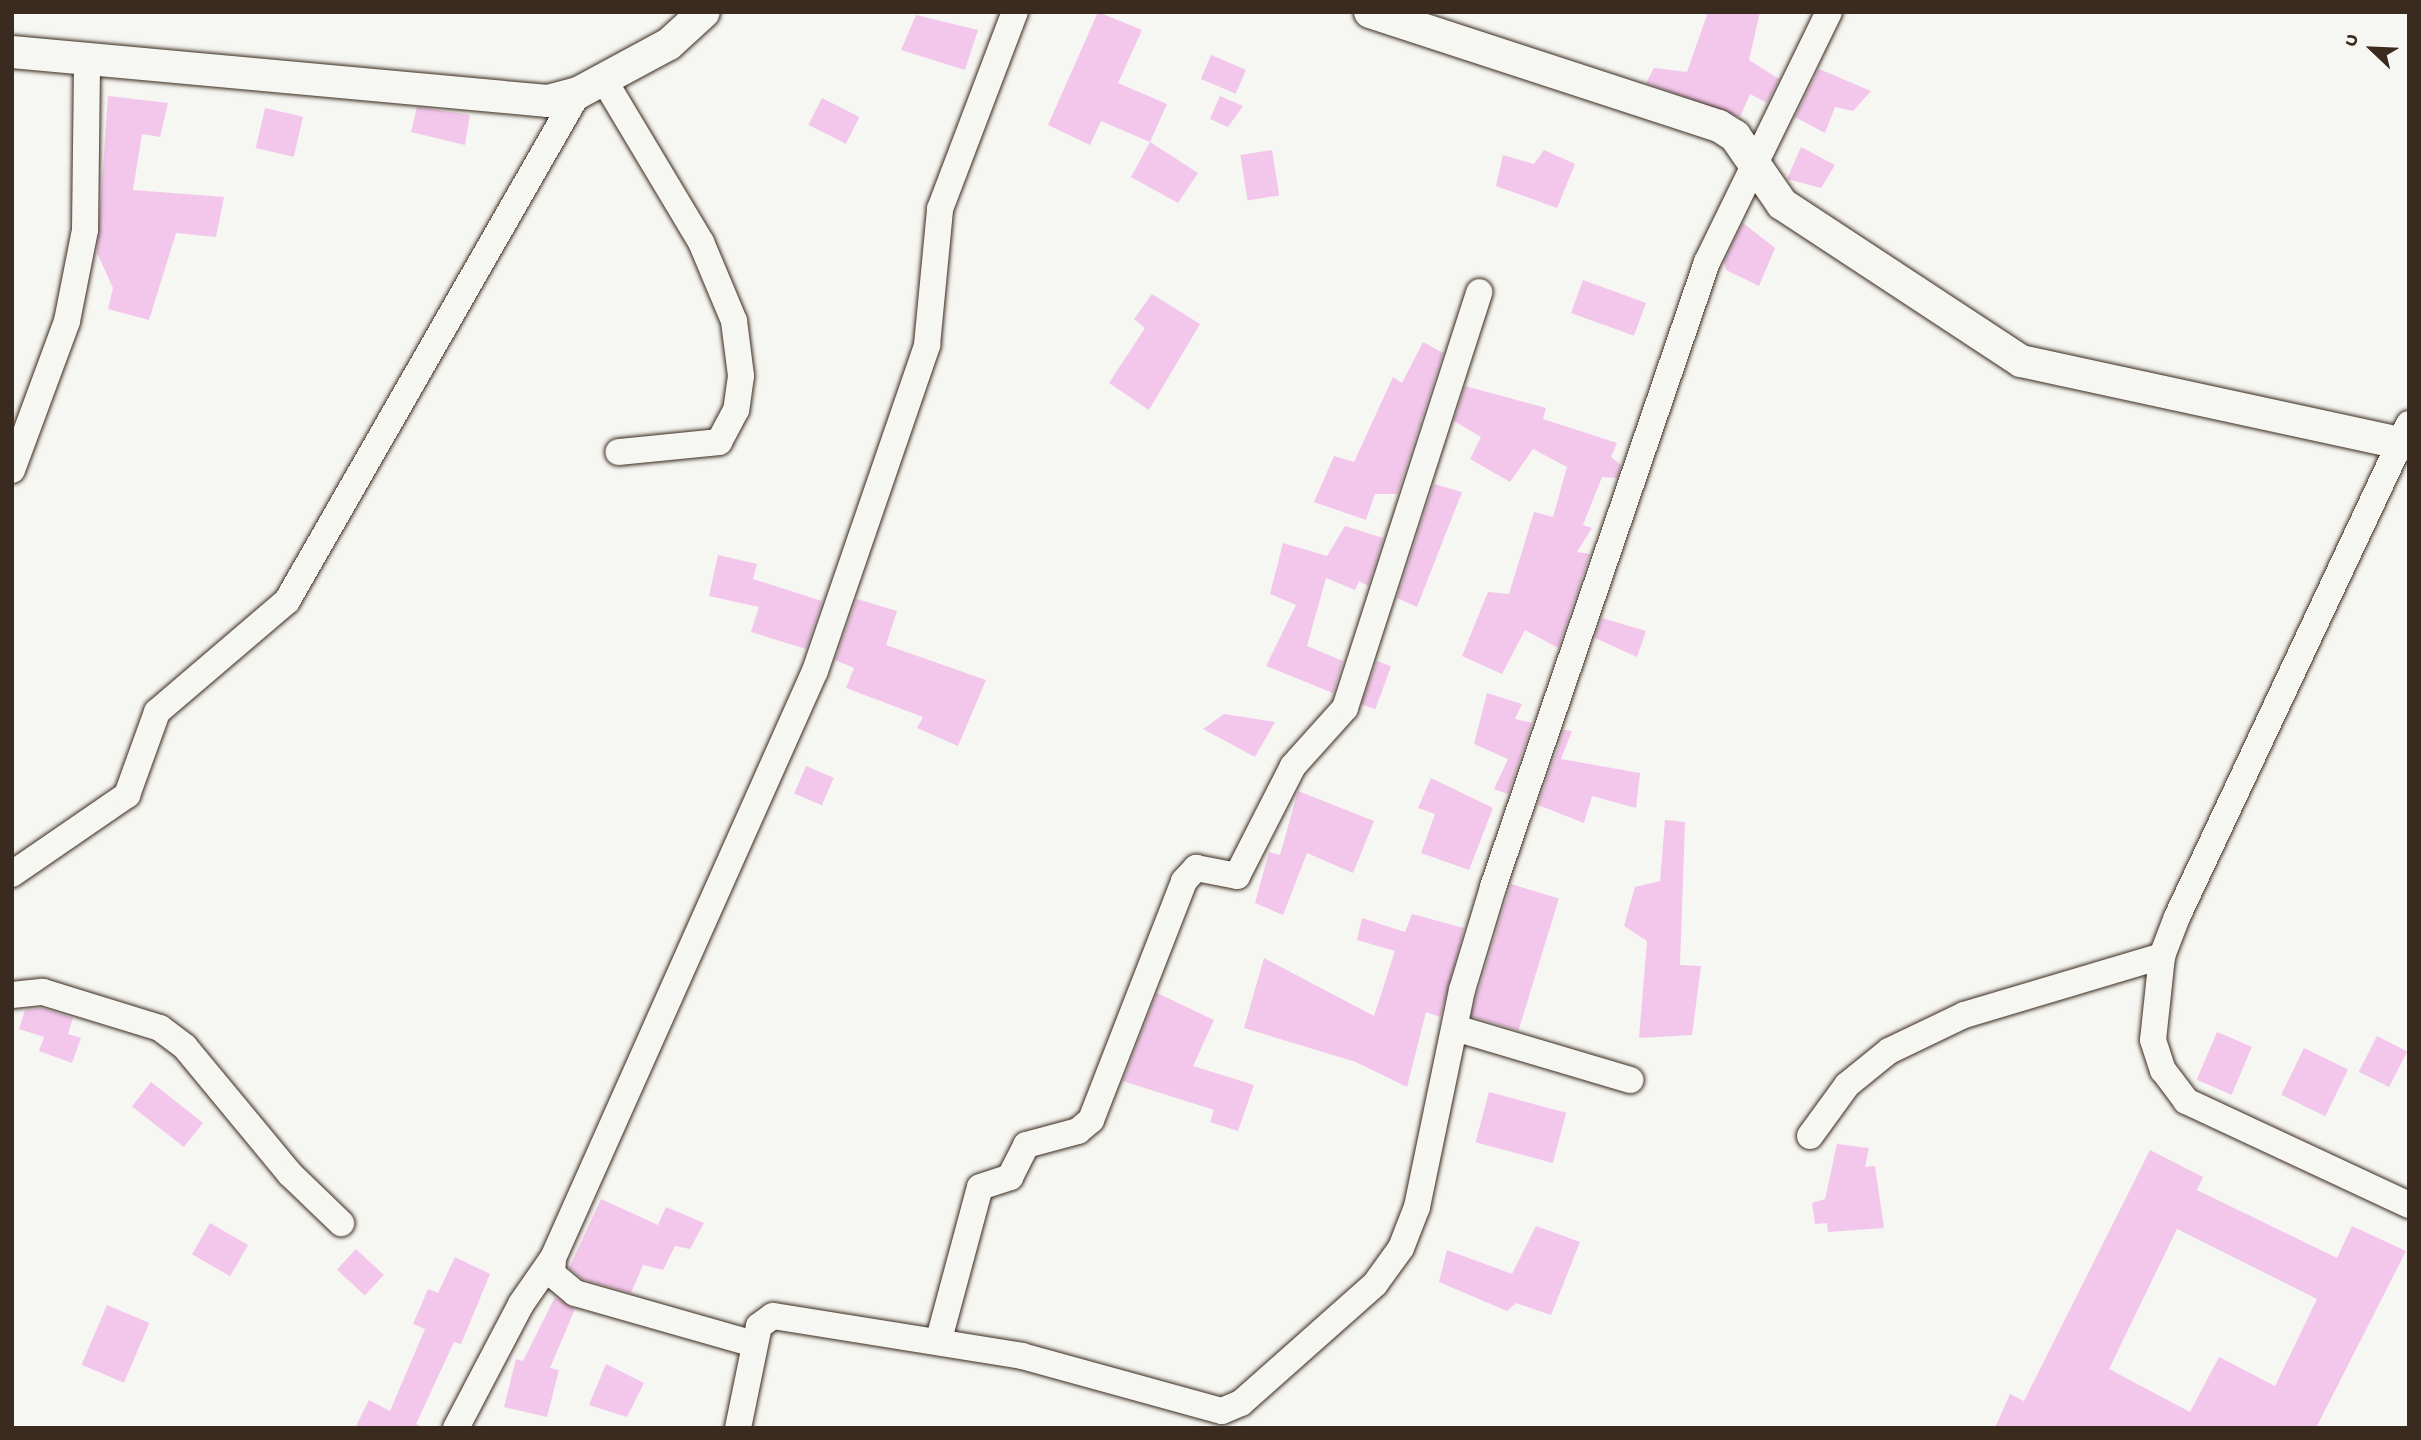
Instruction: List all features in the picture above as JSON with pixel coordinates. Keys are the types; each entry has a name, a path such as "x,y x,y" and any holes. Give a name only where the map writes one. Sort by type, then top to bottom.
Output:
{"street":[{"path":"12,52 517,101 591,86 669,44 704,12"},
{"path":"456,1428 521,1304 553,1258 815,670 927,345 940,209 1016,12"},
{"path":"1370,12 1719,126 1753,160 1782,204 2007,355 2405,438 2162,956 2153,1040 2163,1070 2186,1101 2409,1205"},
{"path":"738,1428 759,1326 774,1317 939,1339 1022,1356 1198,1408 1232,1410 1346,1314 1401,1248 1429,1163 1455,1028 1495,882 1707,261 1753,160 1829,12"},
{"path":"12,470 67,321 85,230 87,58"},
{"path":"591,86 701,242 734,321 741,376 736,410 719,442 618,452"},
{"path":"12,874 118,804 132,785 158,712 287,601 591,86"},
{"path":"939,1339 980,1187 1010,1177 1026,1144 1078,1131 1091,1120 1184,881 1196,868 1237,876 1293,766 1345,709 1479,292"},
{"path":"1810,1136 1847,1085 1889,1051 1965,1015 2162,956"},
{"path":"12,995 43,992 160,1028 185,1047 289,1174 341,1223"},
{"path":"1455,1028 1630,1080"},
{"path":"553,1258 552,1274 575,1293 754,1344"}],"building":[{"path":"1098,12 1142,30 1118,83 1167,104 1150,142 1101,121 1090,145 1048,125"},
{"path":"1708,12 1760,12 1749,60 1779,79 1767,103 1750,94 1740,117 1646,83 1654,68 1687,72"},
{"path":"916,15 978,30 965,70 901,50"},
{"path":"1211,55 1246,70 1236,94 1201,79"},
{"path":"1819,69 1871,91 1853,111 1835,107 1825,133 1795,117"},
{"path":"108,96 168,103 160,137 142,134 133,190 224,197 216,237 176,233 149,320 108,309 113,288 97,253"},
{"path":"1220,96 1243,106 1228,127 1210,119"},
{"path":"822,98 859,117 846,144 808,125"},
{"path":"417,107 470,115 465,145 411,132"},
{"path":"265,108 303,117 294,157 256,148"},
{"path":"1150,142 1198,173 1178,203 1131,177"},
{"path":"1801,147 1835,165 1821,188 1787,179"},
{"path":"1272,150 1279,195 1248,200 1240,155"},
{"path":"1544,150 1575,164 1557,208 1496,186 1503,155 1534,164"},
{"path":"1743,223 1775,248 1759,286 1726,270 1724,262"},
{"path":"1583,280 1646,303 1634,336 1571,313"},
{"path":"1152,294 1200,324 1149,410 1109,383 1145,328 1134,319"},
{"path":"1423,342 1443,353 1397,494 1375,494 1366,520 1314,502 1334,456 1354,462 1393,377 1402,383"},
{"path":"1465,386 1546,408 1543,419 1617,443 1611,457 1621,465 1617,478 1602,477 1583,525 1592,528 1577,552 1590,554 1558,648 1525,630 1502,674 1462,656 1488,592 1509,594 1534,512 1553,517 1567,467 1533,449 1510,482 1470,459 1481,437 1454,421"},
{"path":"1434,484 1462,492 1417,607 1397,598"},
{"path":"1345,526 1383,538 1368,586 1359,581 1355,590 1326,578 1307,646 1343,661 1333,693 1266,666 1296,605 1270,594 1283,543 1327,556"},
{"path":"718,555 757,564 753,579 822,601 806,649 751,632 759,607 709,596"},
{"path":"857,599 897,611 886,645 986,680 958,746 917,728 923,717 846,688 854,668 835,660"},
{"path":"1602,618 1646,631 1637,657 1595,638"},
{"path":"1377,661 1391,666 1375,709 1361,704"},
{"path":"1487,693 1522,704 1515,719 1532,723 1508,794 1494,789 1508,759 1474,744"},
{"path":"1224,714 1275,722 1255,757 1203,729"},
{"path":"1564,730 1572,731 1561,759 1640,773 1636,808 1592,796 1584,823 1538,805"},
{"path":"806,766 834,778 822,805 794,794"},
{"path":"1431,778 1493,808 1469,870 1421,853 1435,814 1418,808"},
{"path":"1298,791 1374,821 1353,873 1307,853 1283,915 1255,903 1269,852 1280,855"},
{"path":"1665,820 1685,822 1680,965 1701,966 1692,1035 1639,1038 1647,941 1624,926 1635,887 1660,881"},
{"path":"1511,884 1559,899 1518,1031 1471,1016"},
{"path":"1412,914 1464,928 1440,1017 1426,1012 1407,1087 1356,1062 1244,1028 1264,958 1374,1016 1395,951 1357,940 1362,918 1405,932"},
{"path":"1157,993 1214,1020 1193,1066 1254,1085 1238,1131 1210,1122 1214,1110 1123,1081"},
{"path":"41,1008 73,1018 68,1034 81,1038 72,1063 39,1051 44,1037 19,1029 25,1010"},
{"path":"2217,1032 2252,1047 2232,1095 2197,1080"},
{"path":"2377,1036 2407,1051 2389,1087 2359,1072"},
{"path":"2304,1048 2348,1069 2325,1116 2281,1095"},
{"path":"151,1082 203,1123 184,1147 132,1106"},
{"path":"1489,1092 1566,1113 1553,1163 1476,1142"},
{"path":"1837,1144 1869,1148 1865,1167 1875,1166 1884,1228 1828,1232 1827,1223 1815,1224 1812,1203 1825,1199"},
{"path":"2150,1150 2203,1177 2197,1190 2337,1258 2352,1226 2406,1251 2316,1428 1995,1428 2010,1394 2024,1401","holes":["2177,1229 2317,1299 2275,1386 2219,1357 2190,1412 2109,1369"]},
{"path":"601,1199 658,1225 666,1207 704,1223 690,1249 675,1246 663,1270 643,1265 631,1293 582,1279 569,1268"},
{"path":"210,1223 248,1245 230,1276 192,1254"},
{"path":"1536,1226 1580,1242 1551,1315 1516,1303 1507,1311 1439,1282 1447,1250 1512,1274"},
{"path":"356,1249 384,1275 365,1295 337,1269"},
{"path":"455,1257 490,1274 461,1344 454,1342 416,1424 424,1428 355,1428 369,1400 390,1411 425,1329 413,1324 428,1289 438,1293"},
{"path":"555,1297 575,1309 550,1368 559,1370 547,1417 504,1407 516,1359 523,1361"},
{"path":"107,1305 149,1323 124,1383 82,1365"},
{"path":"606,1364 644,1383 627,1417 589,1405"}]}
